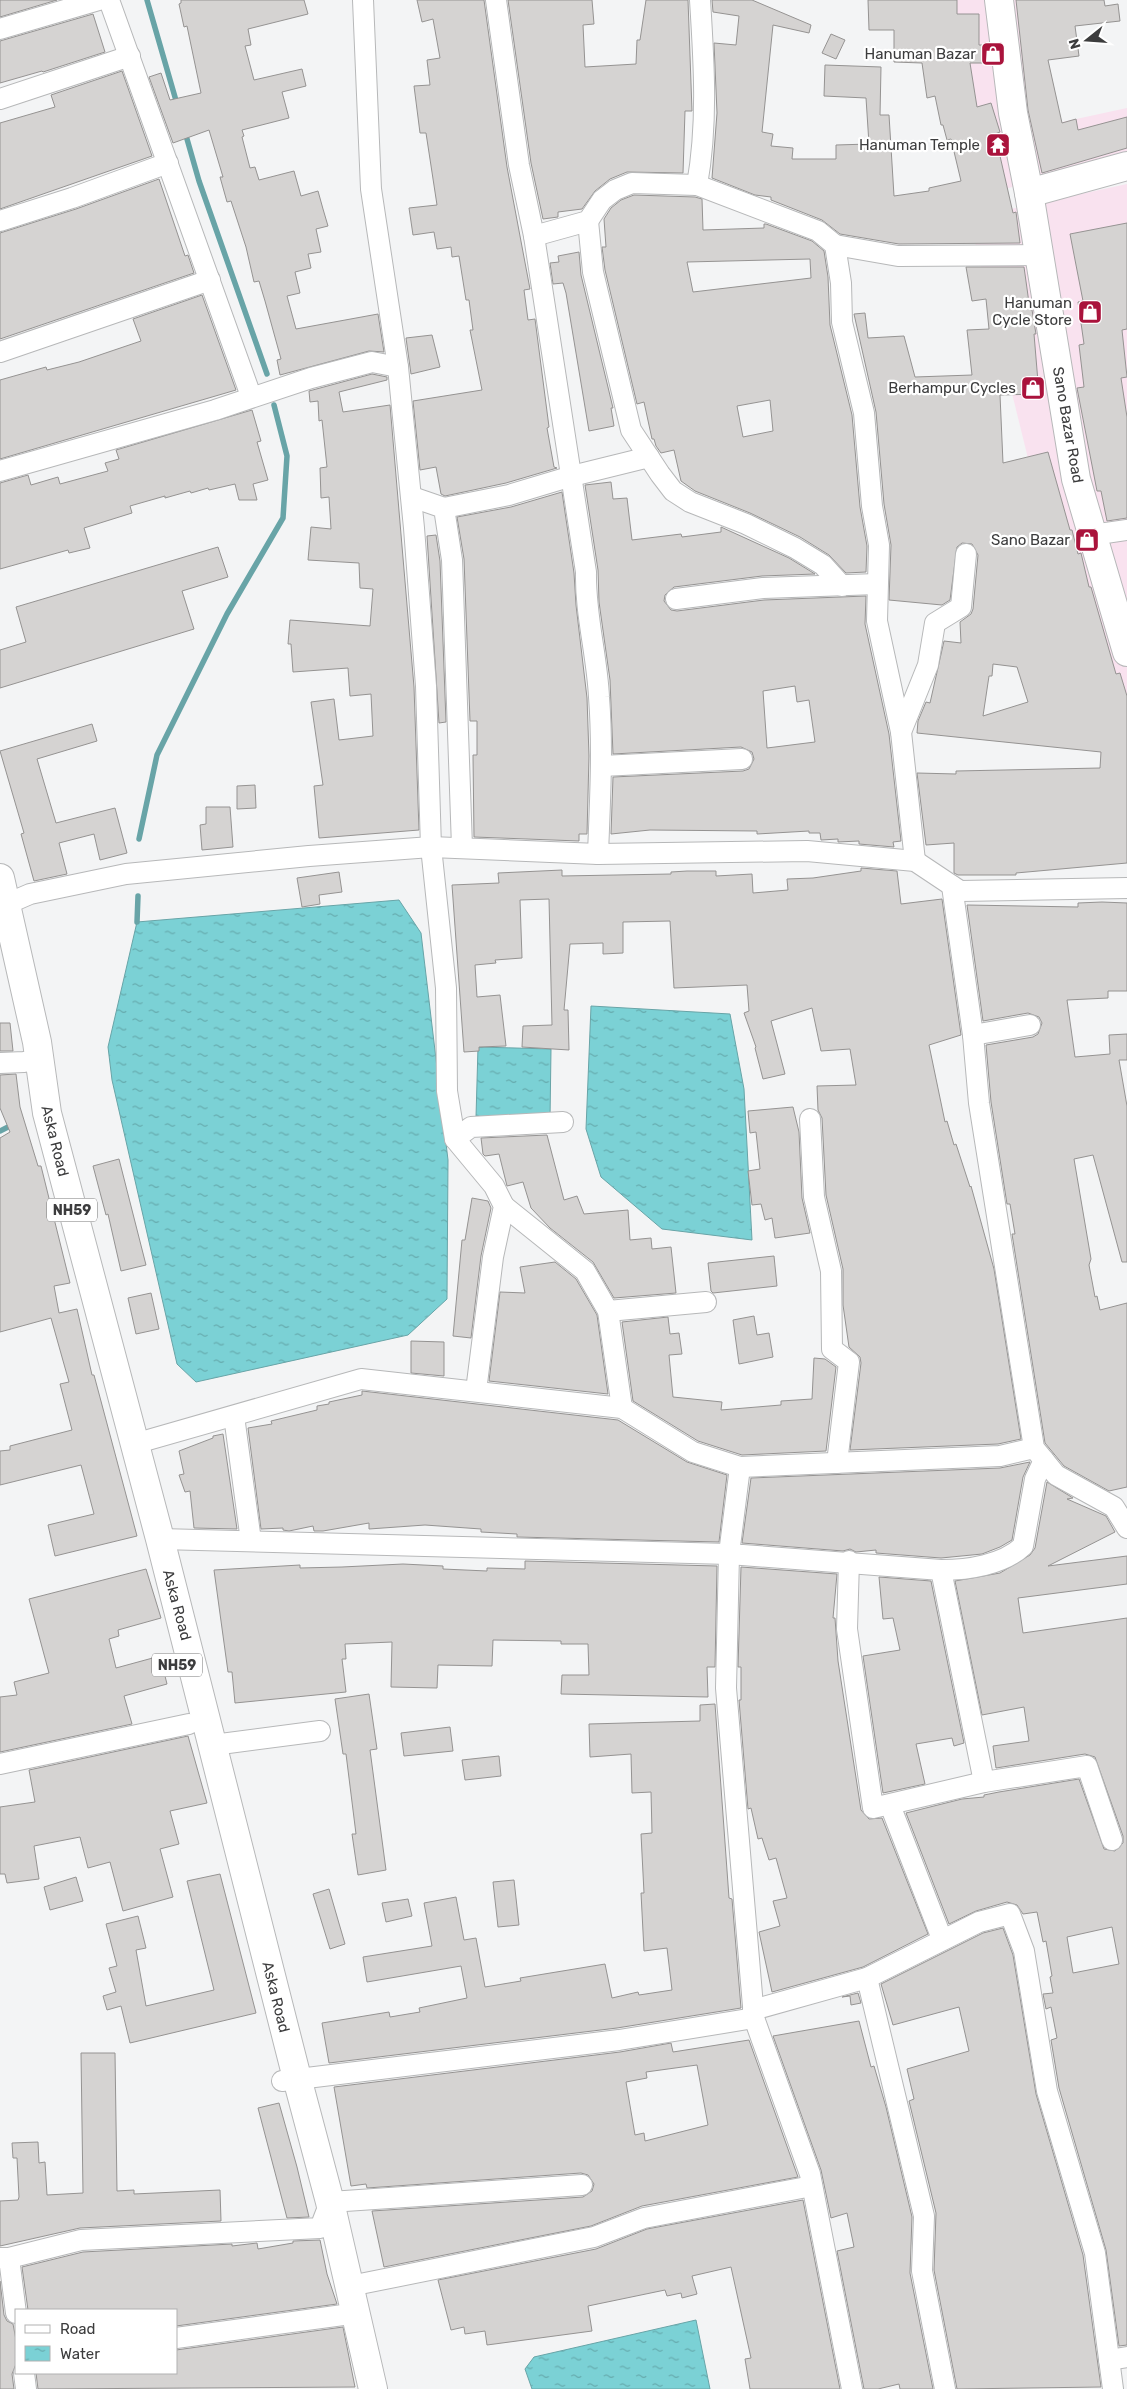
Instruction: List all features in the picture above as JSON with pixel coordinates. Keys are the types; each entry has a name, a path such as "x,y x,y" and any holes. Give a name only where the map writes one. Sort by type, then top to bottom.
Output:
{"main road":[{"name":"Sano Bazar Road","path":"999,0 1013,113 1029,193 1076,479 1127,652"},
{"path":"1029,193 1127,166"},
{"name":"Aska Road","path":"0,878 21,1061 47,1113 134,1444 151,1540 213,1745 289,2080 330,2202 334,2228 350,2286 373,2389"},
{"name":"NH59","path":"0,941 21,1061 80,1314 151,1540 189,1724 289,2080 320,2228 360,2389"}],"street":[{"path":"0,30 99,0"},
{"path":"109,0 251,396"},
{"path":"363,0 371,190 398,367 412,497 426,686 431,847 446,988 447,1091 455,1140 494,1186 504,1206 585,1271 608,1311 622,1408"},
{"path":"496,0 518,165 534,236 550,350 572,476 586,572 586,591 599,696 602,766 598,854"},
{"path":"698,185 705,63 700,0"},
{"path":"0,99 130,56"},
{"path":"0,221 72,198 168,163"},
{"path":"842,586 823,565 795,548 746,524 690,502 672,490 649,457 631,430 593,272 588,221 602,200 615,190 632,183 698,185 818,231 835,245 898,256 1039,255"},
{"path":"534,236 588,221"},
{"path":"835,245 841,283 842,322 864,413 872,506 879,545 878,621 901,732 915,861"},
{"path":"0,352 210,280"},
{"path":"0,471 215,410 251,396 372,362 398,367"},
{"path":"412,497 444,508 509,495 572,476 649,457"},
{"path":"444,508 452,560 462,847"},
{"path":"1092,535 1127,530"},
{"path":"901,732 928,665 936,623 961,607 966,554"},
{"path":"676,599 763,588 877,584"},
{"path":"602,766 742,759"},
{"path":"3,906 30,894 126,874 309,856 431,847 598,854 807,852 915,861 960,891 1127,888"},
{"path":"151,1540 729,1554 849,1561 941,1570 984,1565 1016,1553 1023,1546 1039,1454 979,1103 973,1035 952,886"},
{"path":"973,1035 1030,1025"},
{"path":"810,1119 814,1197 831,1271 832,1349 849,1362 837,1463"},
{"path":"455,1140 470,1127 563,1122"},
{"path":"476,1391 492,1258 504,1206"},
{"path":"608,1311 706,1302"},
{"path":"134,1444 361,1379 622,1408 693,1452 740,1467 1039,1454"},
{"path":"234,1416 251,1541"},
{"path":"1039,1454 1056,1475 1114,1507 1127,1528"},
{"path":"740,1467 729,1554 726,1688 754,2014 810,2174 852,2389"},
{"path":"849,1561 847,1629 873,1808 984,1782 1088,1766 1112,1840"},
{"path":"941,1570 984,1782"},
{"path":"0,1764 189,1724"},
{"path":"213,1745 320,1731"},
{"path":"890,1805 942,1939"},
{"path":"289,2080 619,2040 754,2014 867,1978 979,1922 1010,1914 1024,1951 1047,2091 1095,2254 1118,2359 1113,2389"},
{"path":"867,1978 924,2216 922,2271 945,2389"},
{"path":"15,2309 4,2258 81,2240 320,2228 330,2202 582,2185"},
{"path":"350,2286 594,2237 644,2218 812,2186"},
{"path":"178,2338 343,2315"},
{"path":"24,2374 26,2389"}],"shaded area":[{"name":"Hanuman Bazar","path":"937,0 1033,0 1053,124 1127,108 1127,152 966,201"},
{"name":"Sano Bazar","path":"1127,184 1127,862 969,218"}],"water":[{"path":"399,900 421,933 448,1160 447,1299 408,1335 196,1382 177,1364 112,1080 108,1047 137,922"},
{"path":"591,1006 730,1014 744,1089 752,1240 662,1229 601,1177 586,1129"},
{"path":"478,1047 551,1049 550,1119 476,1117"},
{"path":"696,2320 710,2389 532,2389 525,2369 534,2357"}],"building":[{"path":"0,0 57,0 0,17"},
{"path":"181,0 304,0 308,14 248,29 251,45 245,46 254,80 302,69 306,86 282,92 289,118 242,130 244,136 242,137 250,168 255,167 259,180 294,171 301,196 318,191 328,226 316,229 321,252 308,254 311,268 295,272 300,293 287,296 296,329 378,314 384,352 369,351 280,375 277,360 281,359 265,301 259,281 254,282 246,247 231,201 227,202 220,177 223,177 209,130 173,143 149,77 161,73 170,100 201,93 187,26 184,27 179,4"},
{"path":"417,0 484,0 507,167 530,289 524,290 528,320 535,319 549,427 547,428 554,467 557,468 506,483 445,496 441,494 436,467 420,470 413,401 482,390 470,330 473,330 469,300 466,300 459,256 452,257 451,247 437,249 434,232 413,235 409,208 437,205 426,133 420,133 414,86 430,85 427,60 440,58 433,19 422,22"},
{"path":"508,0 592,0 594,24 583,25 585,67 636,64 637,40 640,40 646,0 688,0 692,111 685,111 683,173 627,172 610,179 595,191 582,209 558,212 558,217 543,219 531,163"},
{"path":"712,0 752,0 811,25 809,33 773,25 762,132 773,134 771,146 793,148 792,159 836,159 836,145 869,144 866,98 824,96 825,65 881,67 880,115 889,115 894,196 929,191 929,188 961,181 951,139 947,140 943,125 941,125 935,96 927,98 922,63 894,62 894,30 869,30 868,0 957,0 957,14 979,14 979,45 986,45 985,63 970,63 977,107 991,103 1000,132 995,134 1013,213 1016,212 1020,243 899,244 840,234 822,220 771,200 771,197 755,195 712,178 717,113 714,43 736,45 739,16 713,12"},
{"path":"1016,0 1104,0 1105,6 1118,4 1120,21 1075,26 1079,56 1048,60 1062,123 1076,119 1078,130 1127,117 1127,148 1042,173 1028,110"},
{"path":"93,14 105,52 43,72 0,83 0,41"},
{"path":"831,34 845,40 836,59 822,53"},
{"path":"122,71 152,156 0,209 0,123 55,107 51,95"},
{"path":"159,179 185,256 188,255 194,273 0,339 0,233 76,209"},
{"path":"634,195 695,197 702,199 703,230 764,228 764,224 766,224 812,241 824,251 828,277 830,325 852,415 860,507 867,546 866,572 846,573 829,555 800,537 750,513 695,491 681,481 674,450 661,453 656,446 654,439 652,439 644,402 637,404 605,270 602,247 606,247 604,219 611,208 621,200","holes":["810,259 811,278 693,292 687,262","770,400 773,431 743,437 737,406"]},
{"path":"1127,223 1127,329 1122,330 1127,377 1121,378 1127,417 1127,518 1107,521 1101,491 1097,491 1077,388 1084,387 1079,345 1084,344 1078,302 1083,301 1070,234"},
{"path":"579,252 581,275 613,408 611,408 614,426 589,431 566,293 563,283 553,284 550,263 559,262 558,256"},
{"path":"966,267 1024,267 1030,310 1032,310 1036,334 1034,334 1039,394 1000,395 1003,463 1048,452 1070,530 1072,530 1078,554 1081,553 1089,587 1091,587 1116,674 1120,673 1127,696 1127,863 1016,873 1016,875 958,875 954,873 954,843 926,845 917,773 956,774 956,771 1100,768 1101,752 917,733 918,721 926,702 930,703 944,641 961,643 960,622 971,614 973,609 978,555 972,544 962,543 957,547 950,600 942,605 889,600 891,545 884,504 876,412 854,314 865,313 868,338 904,336 915,377 972,375 967,330 989,329 986,299 972,301","holes":["993,664 1017,667 1028,702 983,716 989,676 992,676"]},
{"path":"202,295 236,390 0,459 0,380 46,367 47,370 79,362 141,341 133,319"},
{"path":"432,335 440,367 411,374 406,338"},
{"path":"372,374 387,377 387,380 339,392 343,412 390,405 414,687 419,830 319,838 314,786 323,785 311,702 334,699 339,740 373,736 371,694 350,696 348,668 293,672 291,644 288,644 290,620 370,626 373,589 360,588 359,563 308,560 311,527 331,529 329,497 321,498 320,468 327,467 322,420 319,421 318,401 310,402 309,391"},
{"path":"252,410 261,441 257,442 268,480 253,484 257,500 239,500 235,484 191,493 190,491 165,498 165,496 130,506 132,513 84,528 90,548 69,553 68,550 0,569 0,483 28,475 31,485 58,477 60,484 108,471 105,463 119,459 116,450"},
{"path":"611,482 613,499 627,498 632,540 681,534 682,537 721,532 721,527 789,558 815,574 762,576 674,587 665,595 664,601 671,610 677,611 764,600 866,596 865,624 889,734 901,841 893,842 894,847 859,844 859,841 838,842 838,839 821,840 820,833 809,833 809,831 757,834 757,831 650,830 611,834 613,777 743,771 749,769 754,759 752,752 741,747 613,754 610,680 599,602 598,570 585,485","holes":["795,686 797,702 809,700 815,742 767,748 763,691"]},
{"path":"562,492 574,573 587,698 589,756 587,834 579,834 579,841 474,837 473,755 477,755 477,721 470,721 464,559 457,517 511,507"},
{"path":"436,535 440,561 446,722 439,723 427,536"},
{"path":"218,547 228,577 182,591 194,629 0,688 0,650 26,642 16,607"},
{"path":"92,724 97,741 37,759 56,823 115,808 127,853 100,860 94,834 59,843 67,874 34,881 21,834 24,833 0,751"},
{"path":"255,785 256,808 237,809 237,786"},
{"path":"206,807 230,807 233,847 202,850 200,825 206,824"},
{"path":"861,868 897,871 901,904 942,899 961,1035 929,1045 945,1122 947,1121 954,1145 956,1144 971,1186 994,1269 1021,1439 998,1444 850,1450 861,1363 860,1357 849,1347 843,1305 843,1269 826,1195 822,1118 818,1110 817,1086 856,1085 850,1049 821,1051 812,1008 771,1021 785,1074 763,1079 756,1047 744,1013 749,1011 747,985 674,988 670,921 623,922 623,953 603,954 603,943 570,944 564,1010 568,1010 569,1050 522,1047 523,1026 552,1025 549,899 520,900 522,958 495,960 496,963 475,965 477,997 500,995 506,1046 479,1047 479,1051 464,1052 452,885 499,883 498,873 562,870 562,876 671,874 671,872 716,871 716,876 752,874 753,893 788,890 787,879 813,878 861,871"},
{"path":"339,872 342,892 319,895 320,904 302,907 297,878"},
{"path":"1078,903 1127,903 1127,991 1108,991 1108,998 1067,1000 1075,1057 1110,1054 1109,1035 1127,1034 1127,1060 1119,1060 1127,1106 1127,1262 1122,1262 1093,1155 1074,1159 1091,1259 1089,1265 1095,1297 1097,1296 1100,1310 1127,1303 1127,1487 1109,1491 1064,1466 1045,1443 1012,1234 1015,1234 1010,1204 1007,1204 991,1102 986,1045 1033,1037 1038,1034 1042,1023 1039,1017 1028,1013 983,1021 967,905 1078,907"},
{"path":"0,1023 10,1023 13,1051 0,1051"},
{"path":"16,1074 20,1107 38,1166 41,1166 70,1283 54,1286 59,1313 77,1309 92,1375 94,1375 137,1536 55,1556 48,1525 94,1514 81,1465 0,1485 0,1451 10,1450 10,1446 72,1430 60,1384 69,1382 51,1318 0,1332 0,1138 10,1132 0,1108 0,1075"},
{"path":"793,1107 799,1132 802,1198 810,1233 775,1238 772,1218 765,1220 761,1204 752,1205 748,1171 760,1169 756,1132 750,1133 748,1111"},
{"path":"547,1135 564,1200 577,1196 584,1214 628,1210 630,1240 651,1238 652,1249 671,1247 676,1293 614,1298 593,1262 550,1228 531,1208 523,1182 507,1186 499,1154 485,1156 483,1154 481,1138"},
{"path":"119,1159 146,1265 121,1271 108,1214 106,1215 93,1166"},
{"path":"472,1198 488,1201 491,1208 481,1256 471,1338 453,1336 462,1240 465,1240"},
{"path":"774,1256 777,1286 713,1293 711,1291 708,1263"},
{"path":"555,1262 576,1279 597,1315 608,1394 489,1381 500,1292 525,1293 520,1267"},
{"path":"151,1293 159,1329 136,1334 128,1298"},
{"path":"754,1316 757,1335 769,1333 773,1357 739,1364 733,1320"},
{"path":"668,1317 670,1334 679,1333 682,1354 669,1355 673,1397 722,1402 721,1410 781,1405 781,1401 812,1399 814,1358 825,1359 836,1367 826,1451 742,1455 698,1441 633,1401 622,1322"},
{"path":"411,1341 444,1342 444,1376 411,1373"},
{"path":"362,1391 618,1420 687,1462 727,1475 719,1542 517,1537 517,1534 481,1532 481,1529 425,1525 369,1529 369,1523 323,1531 314,1531 313,1526 289,1531 283,1530 283,1528 261,1529 248,1428 272,1424 271,1421 317,1410 317,1406 329,1404 329,1402 362,1395"},
{"path":"223,1434 237,1529 194,1528 190,1491 185,1492 179,1475 184,1474 179,1451 213,1438 213,1436"},
{"path":"1030,1462 1023,1477 1012,1540 982,1554 941,1558 876,1553 876,1550 856,1552 850,1549 843,1551 742,1543 751,1478 1000,1468"},
{"path":"1047,1482 1073,1498 1067,1499 1106,1516 1115,1532 1048,1566 1127,1556 1127,1584 1018,1598 1023,1633 1127,1618 1127,2345 1119,2346 1106,2250 1059,2088 1051,2040 1057,2038 1051,2007 1046,2009 1043,1994 1053,1993 1050,1977 1052,1976 1046,1941 1043,1942 1037,1912 1023,1914 1017,1905 1007,1902 976,1911 949,1924 906,1813 962,1799 984,1797 984,1795 999,1792 1079,1779 1104,1849 1115,1851 1123,1843 1123,1836 1095,1757 1085,1754 996,1768 993,1746 1029,1741 1024,1707 982,1715 955,1581 1000,1573 1030,1555 1035,1548","holes":["1112,1927 1119,1964 1073,1973 1067,1937"]},
{"path":"525,1561 717,1566 715,1667 707,1667 708,1697 561,1694 562,1675 589,1675 588,1644 561,1644 561,1641 493,1640 492,1666 438,1665 437,1688 391,1687 392,1642 345,1644 346,1659 342,1659 346,1692 235,1703 232,1672 228,1672 214,1570 300,1565 300,1568 403,1564 443,1566 443,1569 487,1571 487,1568 525,1569"},
{"path":"741,1567 837,1574 833,1618 835,1618 838,1661 861,1810 869,1819 882,1818 928,1934 863,1967 772,1992 759,1932 780,1926 773,1901 787,1898 776,1858 769,1860 762,1838 758,1839 751,1808 748,1809 739,1700 741,1700 741,1667 738,1667"},
{"path":"146,1569 161,1618 118,1630 119,1636 109,1639 116,1668 160,1656 167,1684 124,1696 132,1724 0,1752 0,1697 17,1695 14,1682 49,1673 29,1599"},
{"path":"879,1577 931,1581 964,1743 954,1746 952,1738 916,1744 925,1784 883,1793 863,1656 900,1650 893,1618 883,1619"},
{"path":"369,1694 377,1749 370,1750 386,1870 358,1875 352,1834 356,1834 346,1754 343,1754 335,1699"},
{"path":"715,1704 729,1898 732,1899 741,2008 617,2028 329,2063 322,2023 389,2012 390,2017 420,2012 419,2008 467,1998 461,1966 367,1982 363,1957 432,1946 424,1903 456,1897 464,1940 476,1938 485,1987 521,1981 520,1978 605,1964 612,1998 638,1992 639,1995 672,1990 667,1948 644,1951 641,1893 644,1893 641,1834 652,1833 651,1792 632,1793 631,1754 590,1757 589,1724 700,1721 700,1705"},
{"path":"450,1727 453,1751 404,1756 401,1733"},
{"path":"188,1736 207,1803 170,1811 179,1844 160,1849 173,1897 123,1911 110,1862 88,1868 80,1837 34,1846 39,1879 7,1883 5,1874 0,1874 0,1807 35,1802 29,1770"},
{"path":"499,1756 501,1776 465,1780 462,1760"},
{"path":"220,1874 256,2013 130,2043 121,2006 107,2010 103,1996 116,1992 109,1968 117,1966 106,1924 138,1916 146,1948 136,1950 146,2006 214,1990 187,1881"},
{"path":"76,1877 83,1901 50,1910 44,1887"},
{"path":"514,1880 519,1925 498,1927 493,1882"},
{"path":"329,1889 345,1944 330,1949 313,1894"},
{"path":"408,1899 412,1916 386,1922 382,1903"},
{"path":"1003,1928 1013,1955 1036,2094 1083,2255 1101,2387 957,2389 934,2270 936,2213 909,2101 914,2099 907,2069 969,2051 959,2007 893,2025 881,1984 983,1933"},
{"path":"858,1993 861,2003 851,2005 850,1996 842,1997"},
{"path":"859,2021 871,2067 874,2066 886,2107 912,2217 910,2273 933,2389 900,2389 899,2384 878,2389 864,2389 837,2251 854,2247 847,2213 831,2218 821,2170 773,2036"},
{"path":"749,2040 798,2177 642,2206 591,2226 384,2267 372,2211 583,2197 592,2191 594,2184 588,2175 581,2173 367,2188 366,2184 351,2186 334,2087 620,2052 671,2043 673,2052","holes":["697,2065 708,2125 645,2141 644,2133 635,2135 626,2082 647,2078 646,2072"]},
{"path":"81,2053 115,2053 117,2191 134,2190 134,2194 220,2190 221,2221 80,2228 0,2246 0,2201 18,2200 19,2197 17,2158 13,2158 12,2143 38,2142 39,2163 45,2162 47,2195 83,2193"},
{"path":"279,2103 309,2217 287,2218 258,2108"},
{"path":"803,2200 840,2389 750,2389 745,2359 751,2358 731,2267 692,2276 697,2294 682,2298 681,2293 667,2296 665,2290 588,2306 592,2331 487,2345 485,2331 465,2334 464,2327 451,2330 438,2280 596,2249 647,2229"},
{"path":"320,2240 327,2274 337,2304 178,2326 178,2309 28,2309 22,2267 83,2252 232,2244 232,2246 257,2243 258,2249 293,2243 293,2241"},
{"path":"0,2281 4,2315 7,2321 13,2324 15,2335 15,2366 12,2374 14,2389 0,2389"},
{"path":"343,2327 355,2387 38,2389 36,2374 178,2374 178,2350"}],"waterway":[{"path":"147,0 177,104"},
{"path":"185,132 199,181 267,374"},
{"path":"139,839 157,755 227,614 283,518 287,456 274,405"},
{"path":"137,922 138,896"},
{"path":"0,1131 14,1124"}],"place":[{"name":"Hanuman Bazar","path":"993,54"},
{"name":"Hanuman Temple","path":"998,145"},
{"name":"Hanuman Cycle Store","path":"1090,312"},
{"name":"Berhampur Cycles","path":"1033,388"},
{"name":"Sano Bazar","path":"1087,540"}]}
